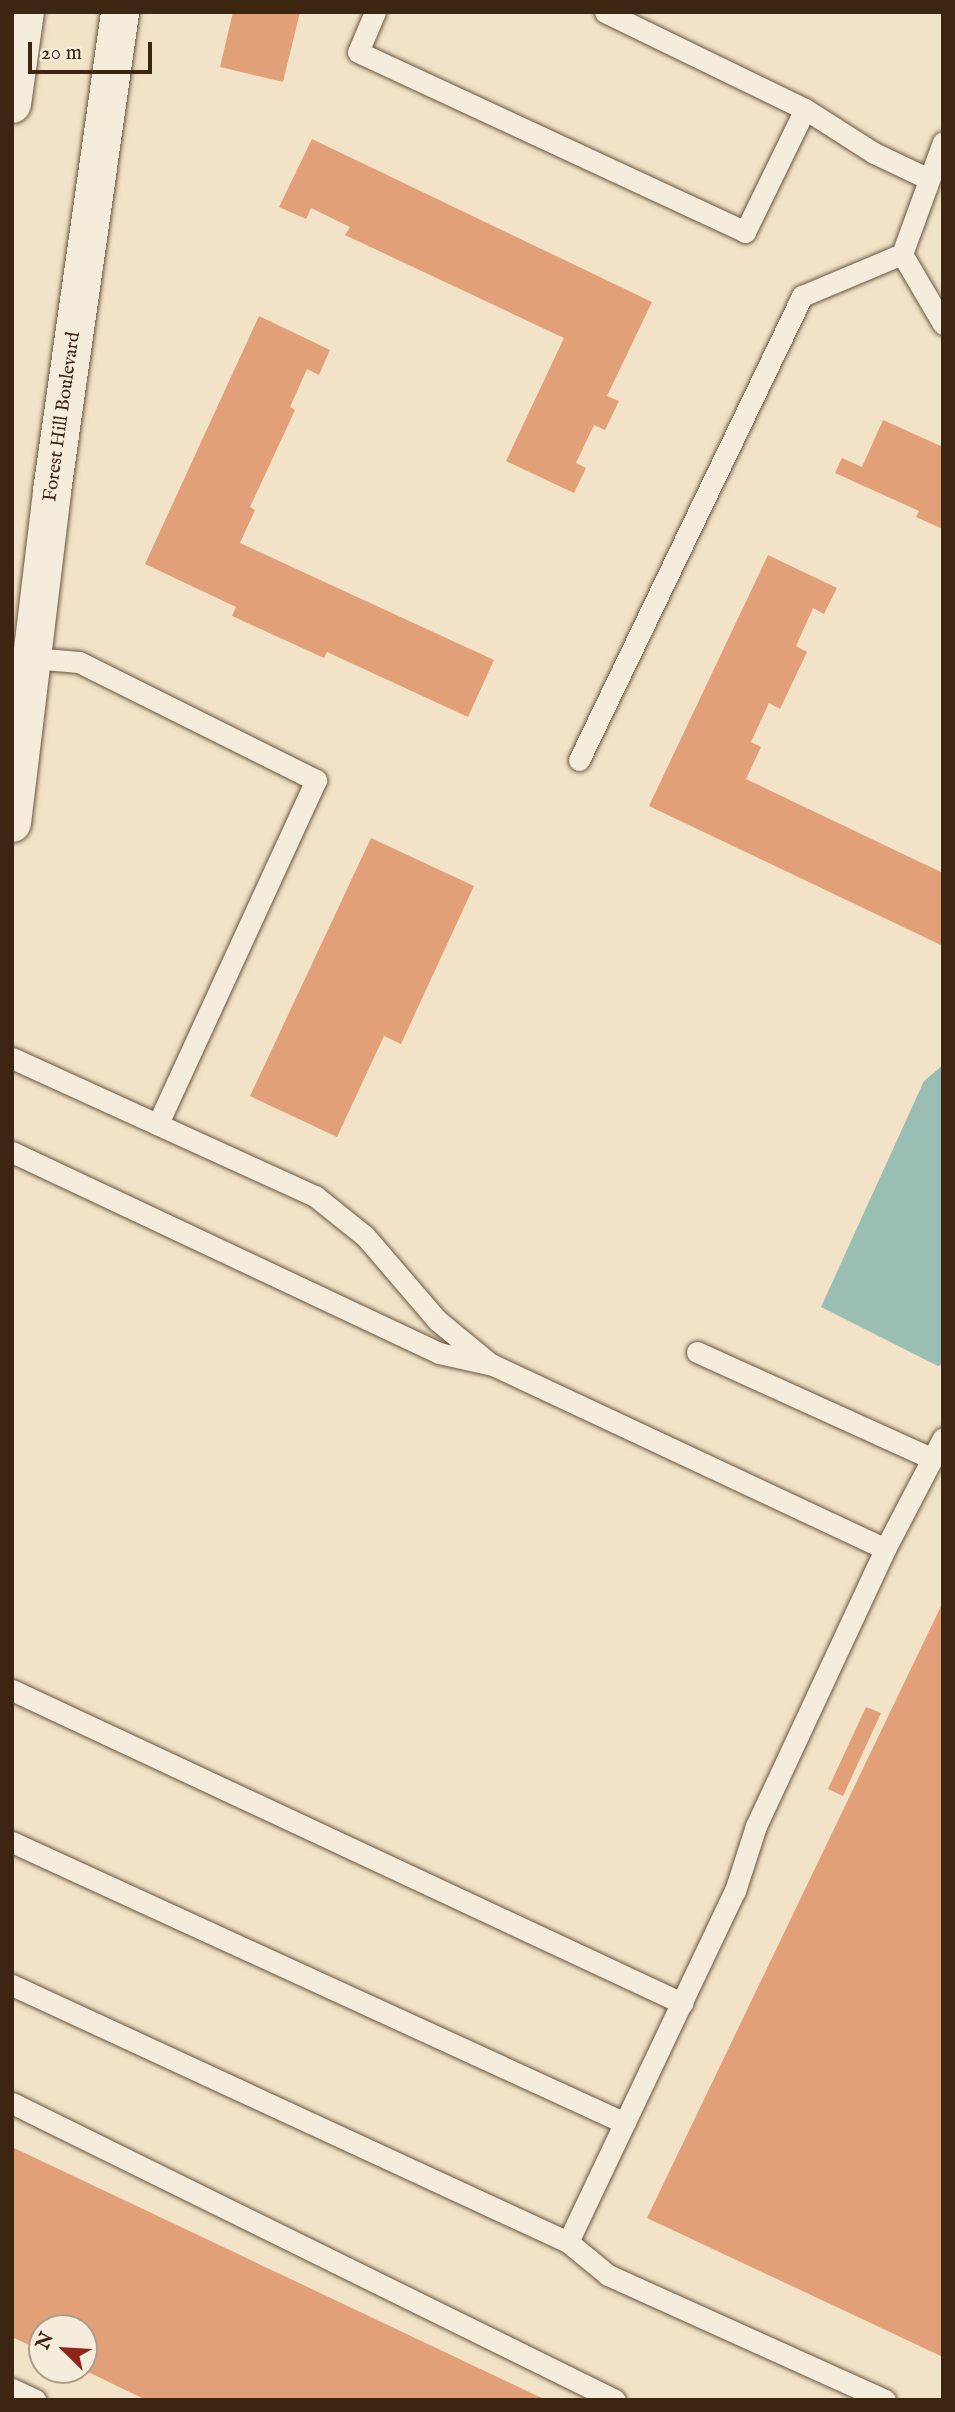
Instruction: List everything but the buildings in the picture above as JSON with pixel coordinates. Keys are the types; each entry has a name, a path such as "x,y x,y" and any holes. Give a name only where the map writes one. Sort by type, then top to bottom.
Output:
{"main road":[{"path":"12,104 26,12"},
{"name":"Forest Hill Boulevard","path":"12,823 120,12"}],"lane":[{"path":"375,12 358,52 746,232 805,109"},
{"path":"604,12 805,109 874,153 927,178"},
{"path":"943,142 927,178 902,254 943,324"},
{"path":"579,760 802,296 902,254"},
{"path":"32,658 79,662 316,780 158,1124"},
{"path":"12,1058 316,1196 365,1236 438,1320 493,1365"},
{"path":"12,1152 439,1353 493,1365 885,1549"},
{"path":"697,1352 931,1458"},
{"path":"568,2242 735,1891 751,1836 885,1549 943,1438"},
{"path":"12,1690 682,2003"},
{"path":"12,1842 625,2123"},
{"path":"12,1985 568,2242 608,2275 885,2400"},
{"path":"12,2103 615,2400"},
{"path":"12,2389 36,2400"}],"water":[{"path":"943,1065 943,1364 938,1366 821,1307 924,1081"}]}
